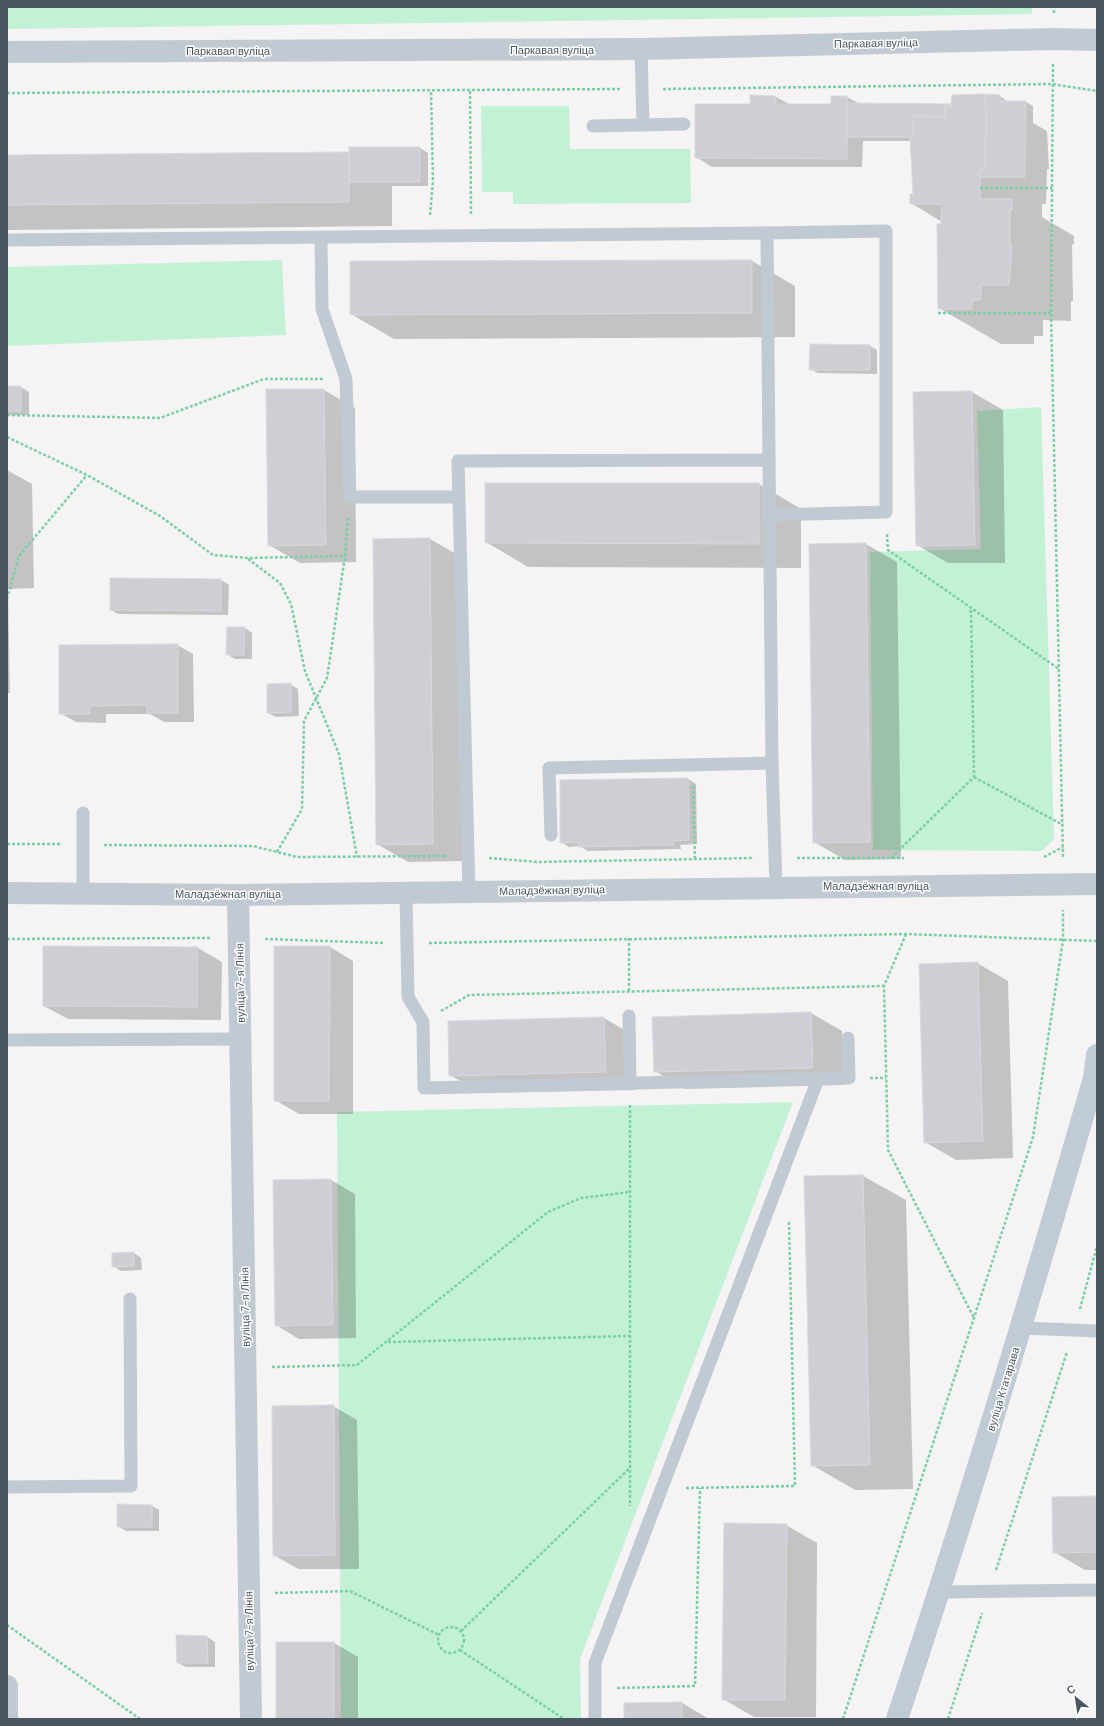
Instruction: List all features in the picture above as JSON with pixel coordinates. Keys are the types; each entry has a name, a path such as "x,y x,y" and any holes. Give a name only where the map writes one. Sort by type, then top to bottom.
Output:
{"main road":[{"name":"вуліца Ктатарава","path":"898,1719 940,1592 1022,1328 1095,1078 1097,1055"}],"street":[{"name":"Паркавая вуліца","path":"7,52 641,49 1054,39 1097,40"},
{"name":"Маладзёжная вуліца","path":"7,893 238,895 1097,884"},
{"name":"вуліца 7-я Лінія","path":"238,895 251,1719"},
{"path":"7,1686 7,1719"}],"lane":[{"path":"641,49 643,125"},
{"path":"593,126 684,124"},
{"path":"7,240 428,237 886,231 886,512 770,515"},
{"path":"768,233 772,763 776,887"},
{"path":"321,238 322,310 346,379 350,497 458,497"},
{"path":"469,892 458,461 769,460"},
{"path":"551,835 549,768 772,763"},
{"path":"82,813 83,894"},
{"path":"406,892 408,997 423,1022 424,1088 849,1078 848,1038"},
{"path":"629,1016 630,1084"},
{"path":"7,1040 241,1039"},
{"path":"595,1719 595,1663 818,1079"},
{"path":"7,1486 131,1486 130,1299"},
{"path":"1022,1328 1097,1331"},
{"path":"940,1592 1097,1590"}],"path":[{"path":"7,93 470,91 1052,84 1097,91"},
{"path":"428,237 433,181 431,91"},
{"path":"470,91 471,236"},
{"path":"980,188 1052,188"},
{"path":"938,313 1051,313"},
{"path":"7,415 160,418 264,379 346,379"},
{"path":"7,436 87,475 160,516 213,555 247,558 345,556"},
{"path":"7,599 19,556 87,475"},
{"path":"277,852 302,809 304,720 327,678 345,556 350,497"},
{"path":"886,512 888,550 1060,669"},
{"path":"247,558 280,583 291,604 305,671 339,754 357,857"},
{"path":"891,858 974,777 971,607"},
{"path":"693,764 695,859"},
{"path":"974,777 1063,825"},
{"path":"7,844 252,846 297,857 467,856 538,862 775,858 907,858"},
{"path":"1042,858 1063,847"},
{"path":"7,939 239,938 407,943 906,934 1097,941"},
{"path":"906,934 884,986 888,1150 974,1318"},
{"path":"629,938 629,1016"},
{"path":"423,1022 469,995 884,986"},
{"path":"630,1084 630,1507"},
{"path":"246,1367 356,1365 388,1342 548,1212 581,1198 630,1192"},
{"path":"661,1489 796,1486 789,1215"},
{"path":"948,1719 1074,1331 1097,1246"},
{"path":"388,1342 630,1336"},
{"path":"461,1631 630,1468"},
{"path":"594,1688 695,1686 700,1488"},
{"path":"249,1594 350,1591 439,1635"},
{"path":"7,1625 140,1719"},
{"path":"449,1627 456,1627 461,1631 464,1638 464,1644 460,1650 454,1653 447,1652 441,1648 438,1642 439,1635 443,1630 449,1627"},
{"path":"460,1650 564,1719"}],"green space":[{"path":"7,7 1032,7 1032,14 7,29"},
{"path":"481,106 569,106 570,149 690,149 691,203 513,204 513,192 482,192"},
{"path":"282,260 286,335 7,346 7,267"},
{"path":"1041,407 1054,839 1042,851 873,850 870,552 981,549 977,411"},
{"path":"793,1102 580,1659 581,1719 341,1719 337,1112"}],"building":[{"path":"985,94 987,134 985,134 985,169 980,169 980,199 1012,199 1012,210 1010,209 1010,246 1012,246 1009,285 981,285 981,300 972,300 972,309 938,309 937,224 941,224 942,204 910,204 910,194 913,194 910,137 913,137 913,116 945,117 945,106 951,106 952,95"},
{"path":"985,94 1000,95 1000,101 1026,101 1025,177 980,177 980,169 985,169 985,134 987,134"},
{"path":"750,95 776,96 776,104 831,104 831,96 847,96 847,159 695,158 695,104 750,104"},
{"path":"847,103 952,104 951,106 945,106 945,117 913,116 913,137 847,137"},
{"path":"349,147 420,147 420,182 349,182"},
{"path":"349,152 349,202 7,205 7,155"},
{"path":"752,260 752,313 350,315 350,261"},
{"path":"810,344 870,345 870,370 809,370"},
{"path":"7,386 21,386 21,411 7,411"},
{"path":"266,389 324,389 326,545 268,546"},
{"path":"972,391 975,545 916,546 913,392"},
{"path":"485,483 759,483 759,544 485,543"},
{"path":"430,538 433,844 376,845 373,539"},
{"path":"866,543 870,842 813,843 809,544"},
{"path":"110,578 221,579 221,611 110,610"},
{"path":"227,627 245,627 244,655 226,655"},
{"path":"178,644 178,713 147,713 147,705 90,706 90,714 59,714 59,645"},
{"path":"291,683 291,712 267,713 267,684"},
{"path":"688,778 689,840 673,841 673,845 578,847 578,842 560,843 560,780"},
{"path":"43,946 198,947 197,1007 43,1006"},
{"path":"274,946 330,946 329,1101 274,1101"},
{"path":"978,962 983,1141 924,1143 919,964"},
{"path":"811,1012 813,1068 654,1072 652,1017"},
{"path":"604,1017 606,1072 449,1076 448,1021"},
{"path":"863,1175 870,1465 811,1466 804,1176"},
{"path":"331,1179 333,1325 275,1326 273,1180"},
{"path":"134,1252 134,1266 112,1267 112,1253"},
{"path":"334,1405 335,1555 273,1556 272,1406"},
{"path":"1097,1496 1097,1552 1053,1553 1052,1497"},
{"path":"117,1504 152,1505 152,1527 117,1527"},
{"path":"724,1523 787,1524 785,1700 722,1700"},
{"path":"176,1635 207,1636 208,1663 177,1663"},
{"path":"276,1642 334,1642 334,1719 276,1719"},
{"path":"682,1702 682,1719 624,1719 624,1703"}]}
